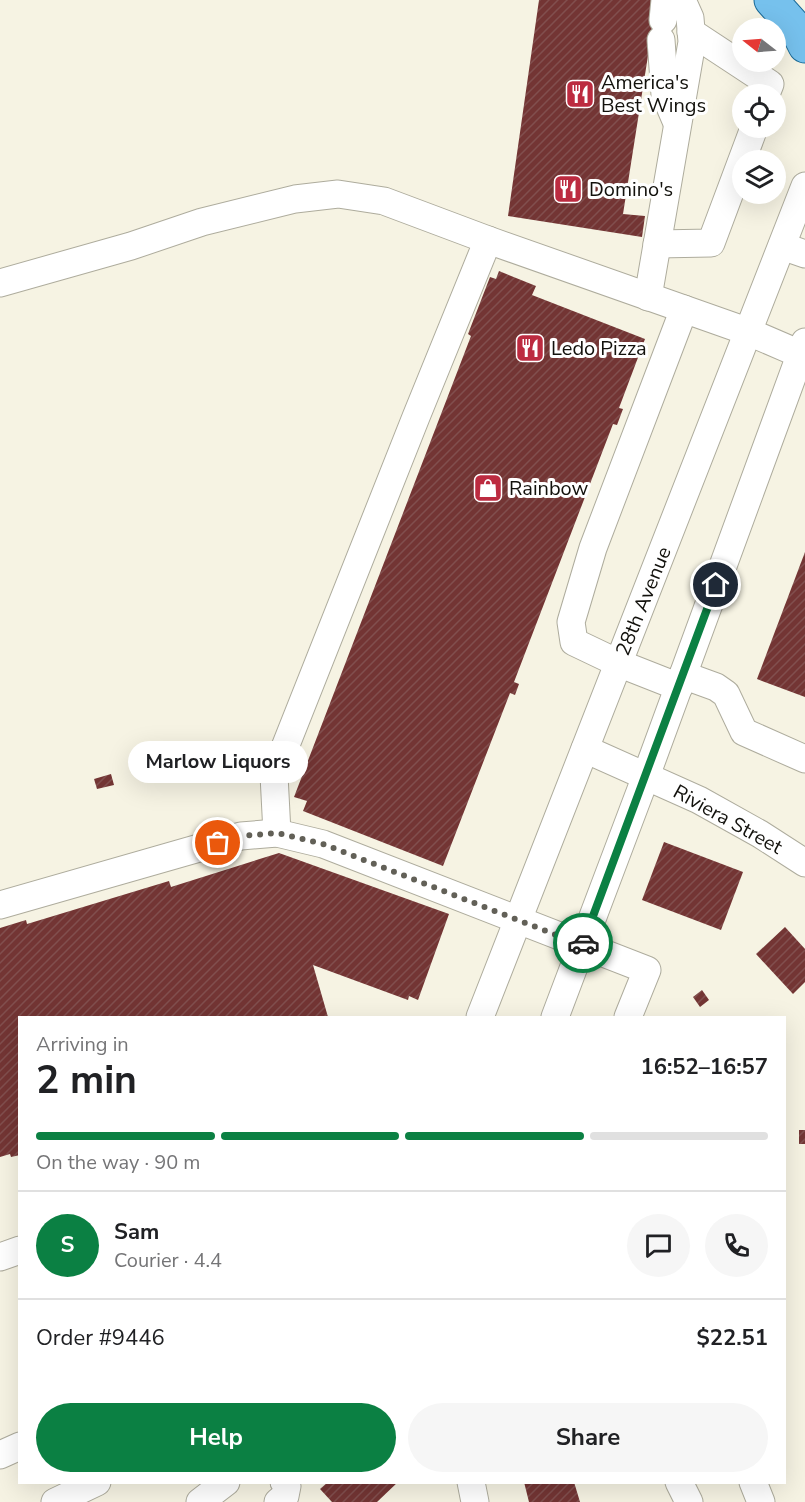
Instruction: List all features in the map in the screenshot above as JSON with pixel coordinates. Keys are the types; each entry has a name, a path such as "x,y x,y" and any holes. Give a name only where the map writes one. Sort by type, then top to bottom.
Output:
{"main road":[{"path":"771,0 796,28 805,46"}],"street":[{"path":"648,297 692,42 690,18 682,0"},
{"path":"663,20 665,94 678,124"},
{"path":"691,32 770,84"},
{"path":"657,244 711,243 750,138"},
{"name":"28th Avenue","path":"480,1016 748,332 793,250 805,186"},
{"path":"0,283 131,246 202,222 296,199 338,194 384,201 648,297 748,332 803,348 555,1016"},
{"path":"277,833 274,775 488,240"},
{"path":"684,309 593,548 571,622 574,642 618,663 681,681 716,687 726,694 744,732 805,759"},
{"name":"Riviera Street","path":"585,749 699,800 805,862"},
{"path":"0,905 241,836 277,833 323,844 646,970 628,1016"},
{"path":"0,1257 18,1251"},
{"path":"0,1455 18,1447"},
{"path":"55,1502 93,1484"},
{"path":"200,1502 223,1484"},
{"path":"278,1502 285,1496 286,1484"},
{"path":"471,1484 475,1502"},
{"path":"679,1484 689,1502"},
{"path":"754,1484 761,1502"}],"building":[{"path":"539,0 651,0 656,5 623,214 645,216 642,237 508,216"},
{"path":"499,271 536,286 532,295 645,339 619,408 623,409 617,425 613,424 514,682 519,684 515,695 510,693 443,866 303,811 307,801 294,797 471,336 468,334 490,277 496,279"},
{"path":"805,552 805,697 757,679"},
{"path":"111,774 114,785 97,789 94,779"},
{"path":"664,842 743,872 721,930 642,900"},
{"path":"279,853 449,914 418,1000 409,996 408,1000 313,965 328,1016 18,1016 18,1155 11,1157 10,1154 0,1157 0,928 26,920 27,924 169,881 171,887"},
{"path":"785,927 805,949 805,982 793,994 756,954"},
{"path":"702,990 709,1000 700,1007 693,997"},
{"path":"799,1130 805,1130 805,1144 799,1144"},
{"path":"326,1484 396,1484 377,1502 332,1502 320,1489"},
{"path":"524,1484 575,1484 580,1502 529,1502"}],"way so far":[{"path":"218,843 241,836 277,833 323,844 582,945 583,943"}],"place":[{"name":"America's Best Wings","path":"580,94"},
{"name":"Domino's","path":"568,189"},
{"name":"Ledo Pizza","path":"530,348"},
{"name":"Rainbow","path":"488,488"},
{"name":"Marlow Liquors","path":"218,843"}],"route":[{"path":"583,943 716,585"}]}
